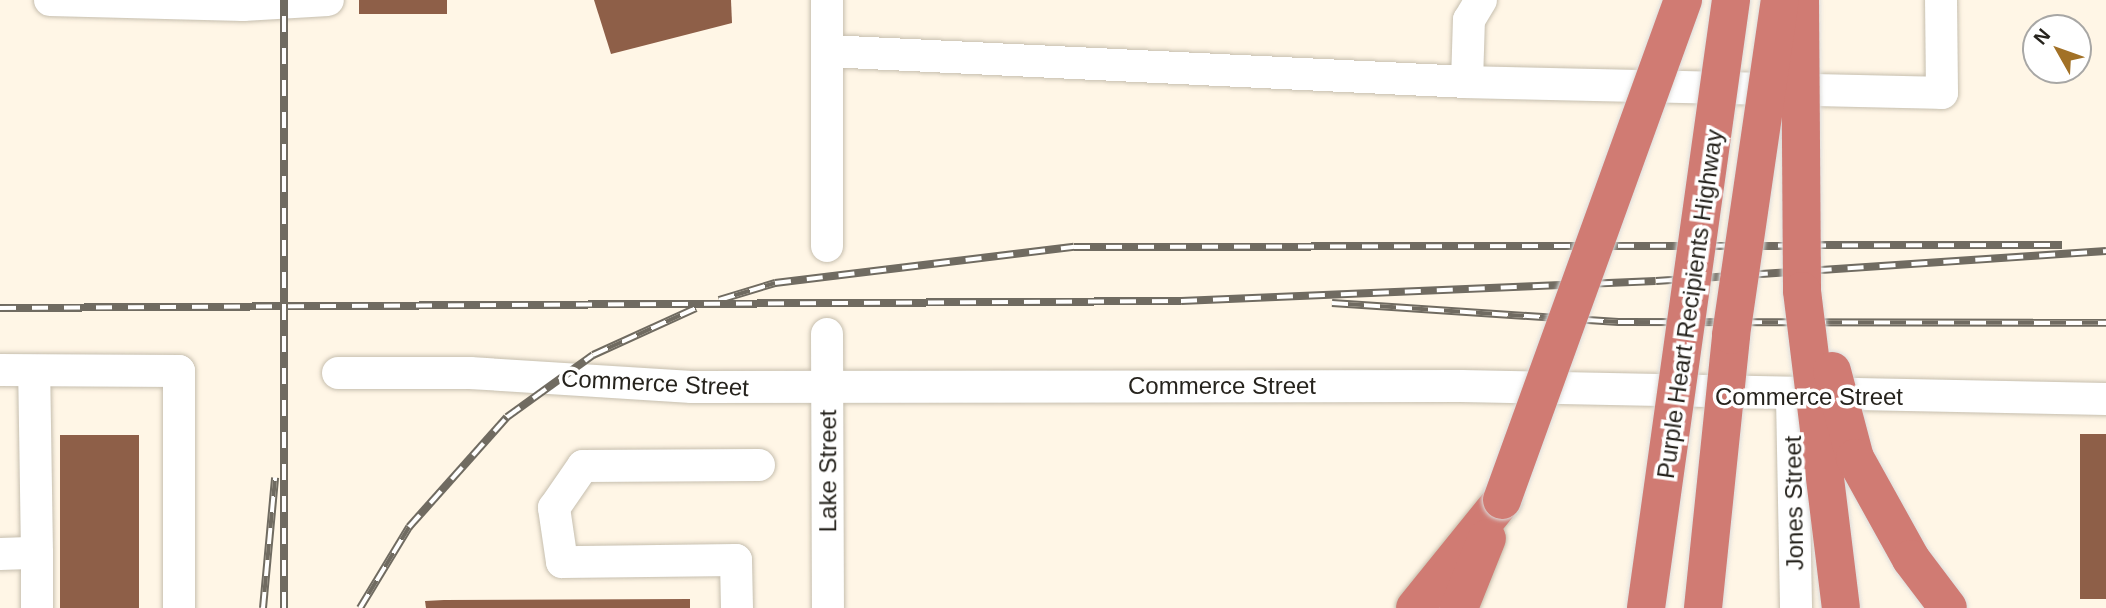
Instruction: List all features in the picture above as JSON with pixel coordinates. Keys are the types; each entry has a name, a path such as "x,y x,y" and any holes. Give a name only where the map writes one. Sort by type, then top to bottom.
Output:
{"highway":[{"path":"1459,608 1503,500 1683,0"},
{"name":"Purple Heart Recipients Highway","path":"1646,608 1731,0"},
{"name":"Purple Heart Recipients Highway","path":"1703,608 1731,335 1780,0"},
{"path":"1800,0 1803,201 1801,291 1841,608"},
{"path":"1803,201 1836,390 1854,458 1911,559 1948,608"},
{"path":"1415,608 1503,500"}],"street":[{"path":"50,0 229,5 328,0"},
{"path":"827,0 827,246"},
{"path":"1467,82 1469,20 1480,0"},
{"path":"827,51 1467,82 1942,93 1941,0"},
{"name":"Lake Street","path":"827,334 828,608"},
{"path":"0,370 179,372 179,608"},
{"path":"34,370 37,608"},
{"name":"Commerce Street","path":"338,373 828,389 1461,386 1792,397 2106,399"},
{"name":"Jones Street","path":"1792,397 1796,608"},
{"path":"737,608 736,560 562,562 554,508 583,466 759,465"},
{"path":"0,554 37,553"}],"building":[{"path":"359,0 447,0 447,14 359,14"},
{"path":"594,0 731,0 732,23 611,54"},
{"path":"2080,434 2106,434 2106,599 2080,599"},
{"path":"60,435 139,435 139,608 60,608"},
{"path":"690,599 690,608 426,608 425,601 444,600"}],"railway":[{"path":"284,0 284,608"},
{"path":"719,300 775,283 1074,247 2062,245"},
{"path":"0,308 1181,301 1656,281 2106,251"},
{"path":"1332,303 1618,322 2106,323"},
{"path":"360,608 409,527 507,417 593,355 696,308"},
{"path":"263,608 275,478"}]}
